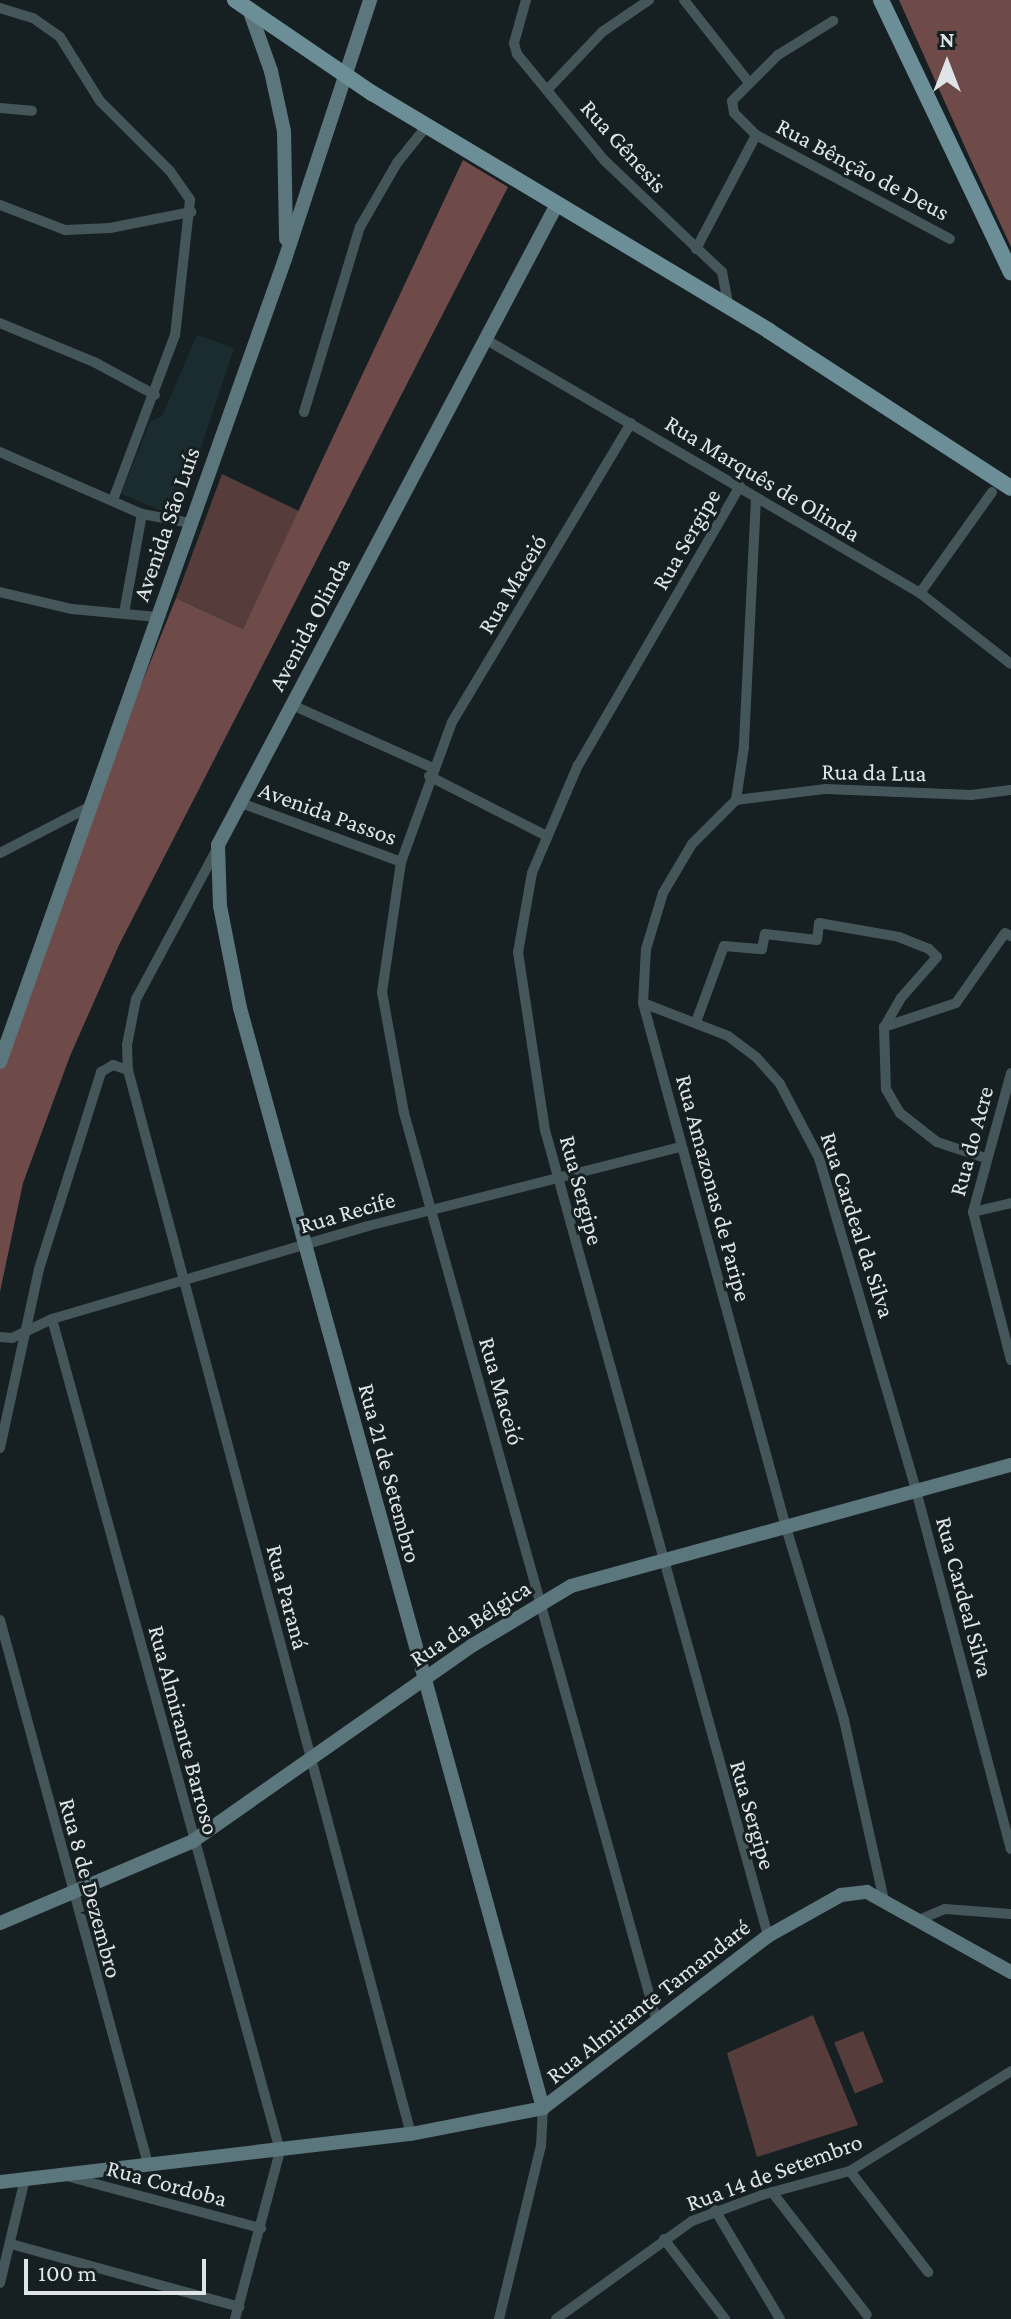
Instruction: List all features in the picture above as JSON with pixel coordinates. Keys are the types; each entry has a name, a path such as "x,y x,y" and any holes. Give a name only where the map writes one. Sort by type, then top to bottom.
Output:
{"main road":[{"path":"235,0 372,93 729,307 985,468 1011,489"},
{"name":"Avenida São Luís","path":"0,1062 285,259 370,0"},
{"path":"881,0 1011,273"},
{"path":"250,12 271,71 284,131 285,259"},
{"name":"Avenida Olinda","path":"218,845 556,206"},
{"path":"985,468 1011,471"},
{"name":"Rua 21 de Setembro","path":"218,845 228,956 423,1680 543,2108"},
{"name":"Rua da Bélgica","path":"0,1923 193,1841 423,1680 541,1602 571,1586 661,1558 785,1524 917,1494 1011,1465"},
{"name":"Rua Almirante Tamandaré","path":"0,2182 411,2134 543,2108 768,1936 841,1895 867,1892 921,1919 1011,1972"}],"street":[{"name":"Rua Gênesis","path":"526,0 514,46 604,160 726,278 729,307"},
{"path":"548,89 602,32 649,0"},
{"path":"684,0 747,80"},
{"path":"0,8 33,18 60,37 100,101 185,188 191,212 182,302 155,395 113,500"},
{"path":"696,249 756,135 731,107 747,80 803,37 833,21"},
{"path":"0,108 32,111"},
{"path":"304,412 360,227 397,163 426,127"},
{"name":"Rua Bênção de Deus","path":"756,135 950,239"},
{"path":"0,205 65,230 110,228 191,212"},
{"path":"0,323 155,395"},
{"name":"Rua Marquês de Olinda","path":"485,339 920,593 1011,664"},
{"name":"Rua Maceió","path":"631,423 452,722 431,772 401,862 382,992 404,1113 657,2022"},
{"path":"0,452 142,514 190,523"},
{"path":"985,468 992,492"},
{"name":"Rua Sergipe","path":"740,486 578,765 547,836 521,914 518,952 536,1089 661,1558 768,1936"},
{"path":"920,593 992,492 1011,489"},
{"path":"736,800 744,747 756,498"},
{"path":"124,613 142,514"},
{"path":"0,592 72,609 157,617"},
{"path":"292,705 431,772 547,836"},
{"name":"Rua da Lua","path":"736,800 826,789 971,795 1011,790"},
{"name":"Rua Amazonas de Paripe","path":"736,800 692,844 663,893 646,949 643,1003 785,1524 844,1720 884,1901"},
{"name":"Avenida Passos","path":"241,803 401,862"},
{"path":"0,853 91,806"},
{"name":"Avenida Olinda","path":"128,1070 127,1045 136,999 218,845"},
{"path":"696,1022 724,946 762,949 765,934 817,940 819,923 899,937 937,957 901,998 884,1027 886,1089 900,1113 937,1142 985,1158"},
{"path":"884,1027 956,1003 1005,933 1011,936"},
{"name":"Rua Cardeal da Silva","path":"643,1003 696,1022 756,1057 780,1084 803,1123 819,1158 917,1494"},
{"path":"0,1448 39,1269 101,1072 113,1065 128,1070"},
{"name":"Rua Paraná","path":"128,1070 411,2134"},
{"name":"Rua do Acre","path":"1011,1073 985,1158 973,1212 1011,1360"},
{"name":"Rua Recife","path":"0,1337 12,1338 27,1327 52,1319 305,1245 681,1147"},
{"path":"973,1212 1011,1203"},
{"name":"Rua Almirante Barroso","path":"52,1319 280,2151"},
{"name":"Rua Cardeal Silva","path":"917,1494 1011,1849"},
{"name":"Rua 8 de Dezembro","path":"0,1620 72,1895 148,2164"},
{"path":"921,1919 945,1909 1011,1914"},
{"name":"Rua 14 de Setembro","path":"556,2319 664,2239 715,2210 850,2171 1011,2071"},
{"path":"499,2319 541,2146 543,2108"},
{"path":"235,2319 280,2151"},
{"path":"850,2171 928,2272"},
{"name":"Rua Cordoba","path":"64,2176 261,2228"},
{"path":"0,2283 25,2179"},
{"path":"772,2192 867,2315"},
{"path":"715,2210 780,2319"},
{"path":"664,2239 725,2319"},
{"path":"11,2244 239,2307"}],"shaded area":[{"path":"899,0 1011,0 1011,247 969,156"},
{"path":"463,160 508,187 119,945 70,1056 23,1183 0,1292 0,1064 93,805 176,598 243,629"},
{"path":"197,335 234,348 178,517 121,494 150,422 162,416"},
{"path":"222,474 299,511 243,629 176,598"},
{"path":"813,2015 858,2125 757,2157 727,2053"},
{"path":"863,2031 884,2082 855,2094 834,2043"}]}
